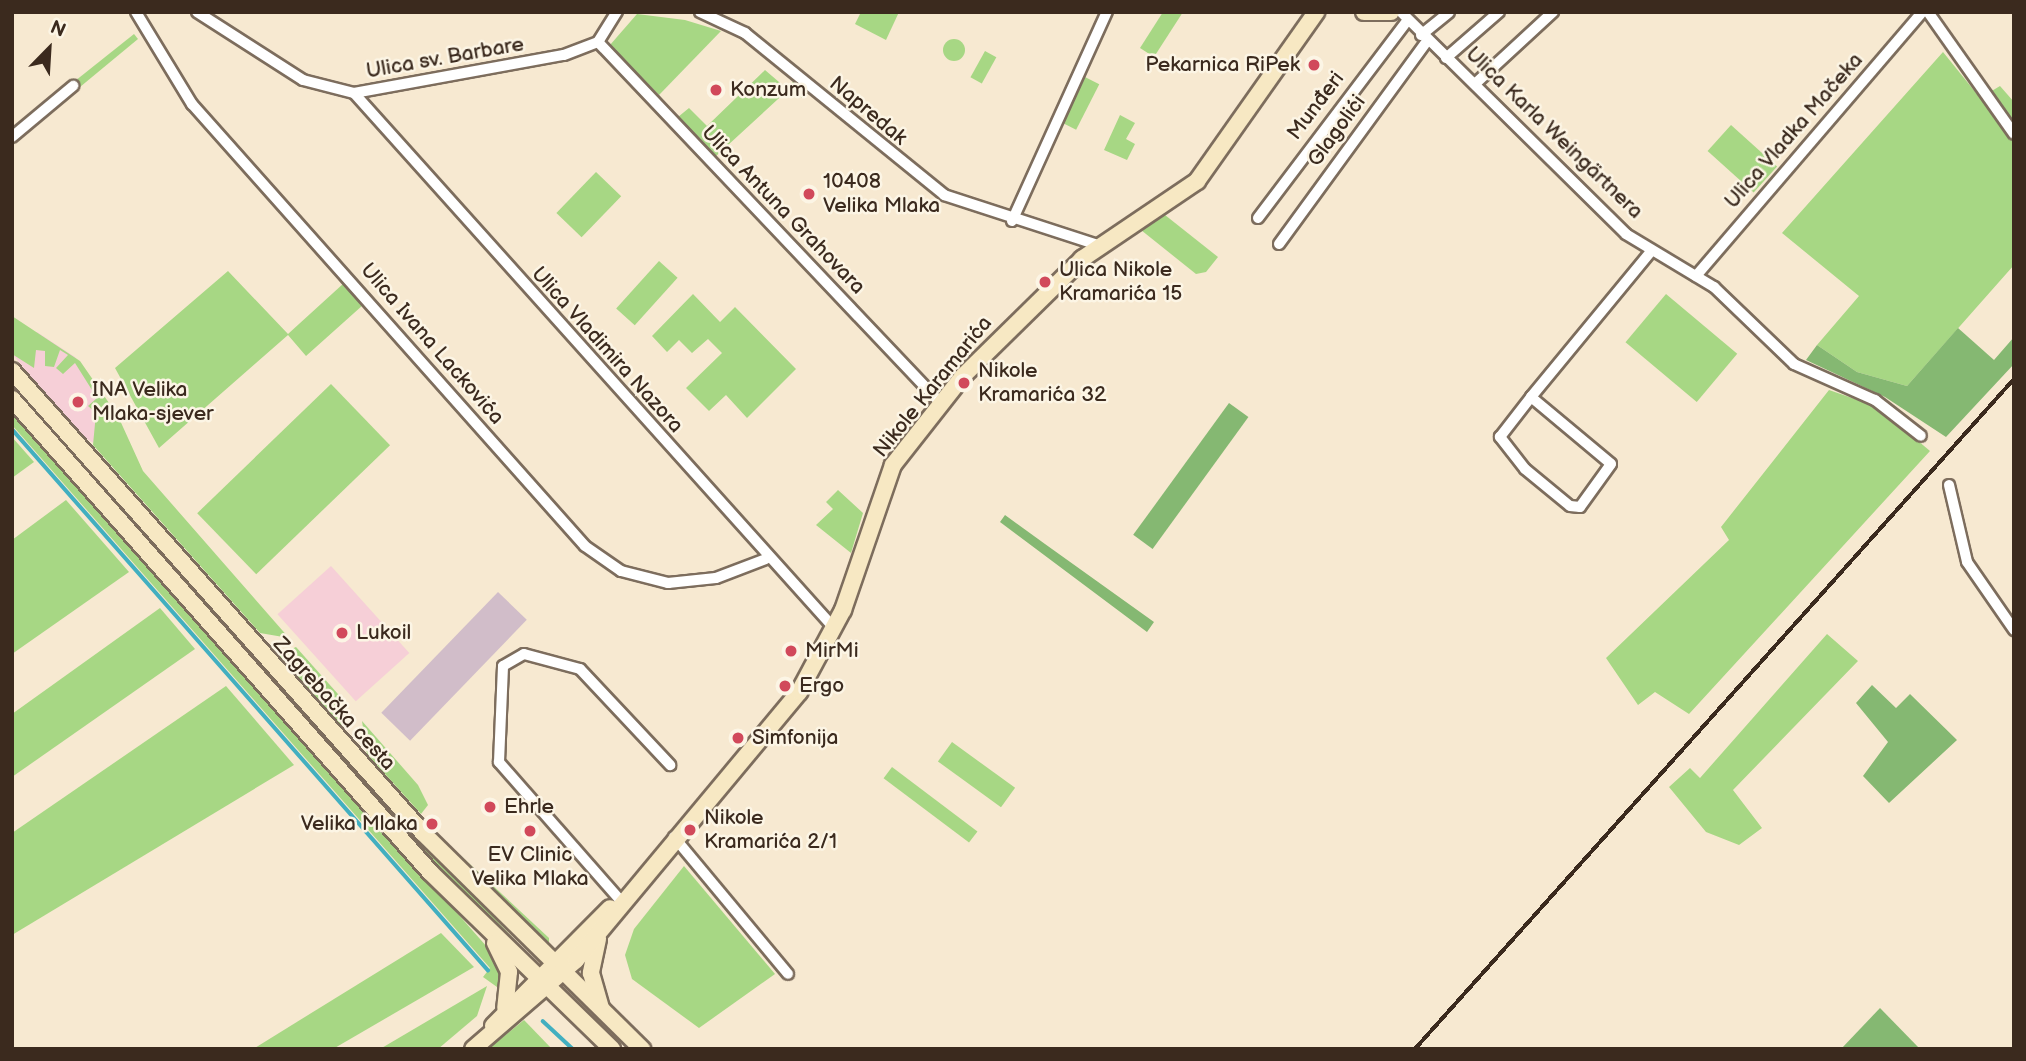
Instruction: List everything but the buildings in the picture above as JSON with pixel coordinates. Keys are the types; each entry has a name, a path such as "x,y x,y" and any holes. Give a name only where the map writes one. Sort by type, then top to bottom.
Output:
{"main road":[{"name":"Nikole Karamarića","path":"621,901 778,720 835,629 887,477 941,404 1009,325 1101,246 1197,181 1316,12"},
{"path":"1364,12 1391,12"},
{"name":"Zagrebačka cesta","path":"12,371 340,743 557,968 642,1049"},
{"name":"Zagrebačka cesta","path":"12,399 328,761 492,934 612,1049"},
{"path":"473,1049 543,983 621,901"},
{"path":"557,968 602,929 621,901"},
{"path":"602,929 591,973 602,1011"},
{"path":"492,934 509,972 504,1010"},
{"path":"488,1034 504,1010 543,983"}],"street":[{"name":"Ulica Ivana Lackovića","path":"136,12 192,104 585,546 621,571 668,583 716,578 766,559"},
{"name":"Ulica sv. Barbare","path":"197,12 303,80 354,93 540,60 598,42"},
{"path":"598,42 617,12"},
{"name":"Napredak","path":"700,12 746,33 929,185 1012,221 1080,234 1101,246"},
{"path":"1012,221 1107,12"},
{"name":"Glagolići","path":"1279,244 1424,38 1449,12"},
{"path":"1446,58 1499,12"},
{"path":"1476,83 1553,12"},
{"name":"Ulica Vladka Mačeka","path":"1696,276 1923,12"},
{"path":"1928,12 2014,134"},
{"name":"Ulica Karla Weingärtnera","path":"1404,16 1424,38 1476,83 1603,216 1742,309 1794,364 1875,400 1921,436"},
{"name":"Munđeri","path":"1258,218 1404,16"},
{"name":"Ulica Antuna Grahovara","path":"598,42 941,404"},
{"path":"12,137 73,86"},
{"name":"Ulica Vladimira Nazora","path":"354,93 766,559 835,629"},
{"path":"1531,397 1611,464 1580,507 1570,506 1500,443 1531,397 1652,250"},
{"path":"1950,485 1967,562 2014,630"},
{"path":"621,901 499,762 503,666 524,654 580,669 670,765"},
{"path":"674,837 788,974"}],"shaded area":[{"name":"INA Velika Mlaka-sjever","path":"37,332 75,357 117,416 95,444 74,431 14,356"},
{"name":"Lukoil","path":"331,566 409,653 356,701 277,614"},
{"path":"498,592 527,620 410,741 381,713"}],"green space":[{"path":"861,12 899,12 886,40 855,24"},
{"path":"1163,12 1183,12 1154,57 1140,48"},
{"path":"637,14 685,20 721,31 659,95 610,45"},
{"path":"134,34 138,39 80,87 75,81"},
{"path":"954,39 962,42 965,50 962,58 954,61 946,58 943,50 946,42"},
{"path":"985,51 996,57 982,84 970,77"},
{"path":"1943,52 2014,140 2014,265 1907,386 1857,372 1817,345 1859,296 1782,233"},
{"path":"765,70 786,88 795,80 808,92 802,98 790,88 715,157 678,117 689,108 707,126"},
{"path":"1077,73 1099,84 1076,130 1054,118"},
{"path":"2000,86 2014,102 2014,127 1990,92"},
{"path":"1120,115 1135,123 1126,139 1135,144 1127,160 1104,150"},
{"path":"1731,125 1777,166 1754,192 1708,151"},
{"path":"596,172 621,196 582,237 556,213"},
{"path":"1165,215 1218,257 1206,272 1196,274 1141,230"},
{"path":"659,261 678,278 635,325 616,309"},
{"path":"228,271 288,334 344,283 363,305 306,356 288,335 159,448 115,368"},
{"path":"693,294 720,322 735,307 796,369 747,418 726,395 709,411 686,388 722,353 708,339 692,353 679,340 667,352 652,336"},
{"path":"1666,294 1737,354 1697,402 1626,342"},
{"path":"12,316 80,361 118,416 143,471 289,638 260,633 93,445 96,413 88,406 97,398 75,363 63,374 56,368 68,355 60,350 54,367 45,366 45,351 36,350 34,368 12,354"},
{"path":"1958,328 1994,360 2014,337 2014,364 1946,437 1885,397 1806,360 1817,345 1857,372 1907,386"},
{"path":"12,381 348,761 529,955 420,852 147,545"},
{"path":"331,384 390,445 256,574 197,513"},
{"path":"1829,390 1878,407 1930,451 1689,714 1655,692 1638,705 1606,658 1729,540 1721,527"},
{"path":"1229,403 1248,417 1153,549 1133,535"},
{"path":"12,408 495,956 504,978 497,987 483,977 490,968 12,425"},
{"path":"12,437 34,462 12,478"},
{"path":"838,490 863,513 851,553 816,525 833,509 826,502"},
{"path":"66,500 129,572 12,654 12,540"},
{"path":"1005,515 1154,622 1147,632 1000,522"},
{"path":"160,608 195,649 12,777 12,714"},
{"path":"1827,634 1858,661 1733,790 1762,828 1739,845 1706,832 1669,787 1690,768 1700,778"},
{"path":"296,647 346,703 343,733 275,656"},
{"path":"1872,685 1896,708 1910,694 1957,740 1889,803 1863,776 1888,742 1856,703"},
{"path":"226,686 294,765 12,935 12,833"},
{"path":"362,721 418,785 428,805 421,814 367,754"},
{"path":"952,742 1015,788 1001,807 938,761"},
{"path":"892,767 977,831 969,843 884,778"},
{"path":"459,854 549,938 549,944 492,893"},
{"path":"684,866 775,974 699,1028 632,979 625,955 634,929"},
{"path":"441,933 474,967 333,1049 253,1049"},
{"path":"487,986 477,1016 438,1049 380,1049"},
{"path":"1880,1008 1920,1049 1841,1049"},
{"path":"524,1020 552,1049 488,1049"}],"waterway":[{"path":"12,429 488,970"},
{"path":"543,1021 573,1049"}],"railway":[{"path":"1415,1049 2014,379"}],"place":[{"name":"Pekarnica RiPek","path":"1314,65"},
{"name":"Konzum","path":"716,90"},
{"name":"10408 Velika Mlaka","path":"809,194"},
{"name":"Ulica Nikole Kramarića 15","path":"1045,282"},
{"name":"Nikole Kramarića 32","path":"964,383"},
{"name":"INA Velika Mlaka-sjever","path":"78,402"},
{"name":"Lukoil","path":"342,633"},
{"name":"MirMi","path":"791,651"},
{"name":"Ergo","path":"785,686"},
{"name":"Simfonija","path":"738,738"},
{"name":"Ehrle","path":"490,807"},
{"name":"Velika Mlaka","path":"432,824"},
{"name":"Nikole Kramarića 2/1","path":"690,830"},
{"name":"EV Clinic Velika Mlaka","path":"530,831"}]}
